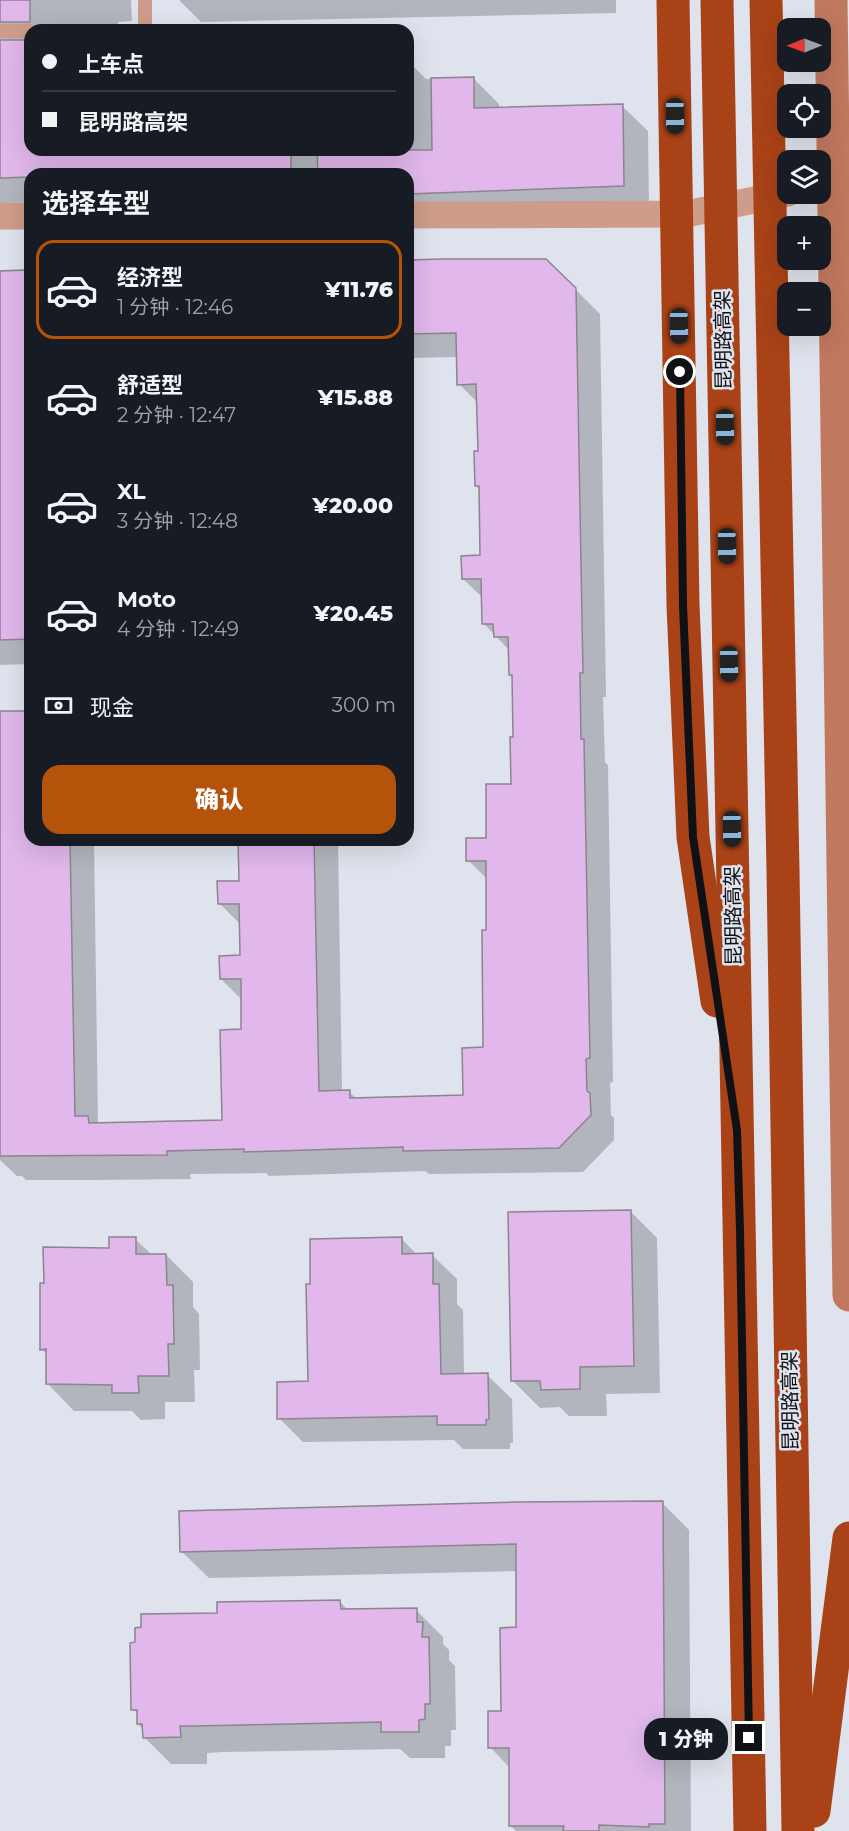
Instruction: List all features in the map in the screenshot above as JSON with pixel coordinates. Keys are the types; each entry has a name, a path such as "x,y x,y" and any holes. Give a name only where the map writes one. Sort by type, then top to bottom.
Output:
{"highway":[{"path":"674,0 683,605 693,837 737,1130"},
{"name":"昆明路高架","path":"717,0 750,1831"},
{"name":"昆明路高架","path":"766,0 798,1831"},
{"path":"812,1831 849,1538"}],"main road":[{"path":"828,150 831,0"},
{"path":"827,204 849,1295"}],"street":[{"path":"414,215 686,214 777,195"},
{"path":"0,216 24,216"}],"lane":[{"path":"145,0 145,24"},
{"path":"0,31 24,31"}],"building":[{"path":"0,0 30,0 30,22 0,22"},
{"path":"0,40 24,40 24,156 291,156 291,168 24,168 24,177 0,178"},
{"path":"474,77 474,108 623,104 624,186 414,194 414,168 318,168 317,156 414,156 414,150 432,150 431,78"},
{"path":"546,259 576,288 583,673 580,673 581,739 584,739 590,1058 586,1059 587,1091 590,1093 591,1115 559,1148 403,1151 403,1147 244,1152 244,1149 167,1151 167,1155 0,1156 0,711 24,711 24,846 70,846 75,1116 88,1116 89,1123 222,1120 220,1030 241,1029 241,979 220,979 219,956 240,955 239,904 218,904 217,881 239,881 238,846 314,846 319,1091 350,1090 350,1098 463,1095 462,1048 483,1047 482,930 486,930 486,861 466,861 466,838 486,838 486,784 511,784 512,675 509,675 508,637 494,637 493,624 482,624 481,579 462,579 461,556 480,555 479,486 475,486 474,451 478,451 476,384 457,385 456,333 414,334 414,260"},
{"path":"24,270 24,639 0,640 0,271"},
{"path":"631,1210 634,1366 580,1367 580,1389 541,1390 540,1381 511,1381 508,1212"},
{"path":"109,1237 136,1237 136,1254 166,1254 167,1285 173,1285 174,1344 168,1344 169,1376 138,1376 139,1393 112,1393 112,1385 46,1384 46,1349 40,1350 40,1283 44,1283 43,1247 109,1248"},
{"path":"402,1237 402,1254 433,1253 433,1284 439,1284 441,1374 488,1373 489,1419 486,1420 486,1425 437,1425 437,1416 277,1419 277,1382 308,1381 306,1284 310,1284 310,1239"},
{"path":"663,1501 665,1824 649,1824 649,1827 599,1825 599,1831 563,1831 564,1826 509,1826 509,1748 488,1748 488,1711 501,1711 500,1628 516,1627 516,1544 180,1552 179,1511 515,1502"},
{"path":"340,1600 341,1609 417,1608 417,1622 423,1622 422,1637 429,1637 430,1690 430,1704 425,1704 425,1719 419,1720 419,1732 381,1732 381,1722 180,1726 181,1737 143,1738 142,1724 137,1724 137,1710 131,1710 130,1643 135,1642 135,1628 141,1627 141,1614 217,1613 217,1602"}],"route":[{"path":"680,372 683,605 693,837 737,1130 749,1738"}]}
